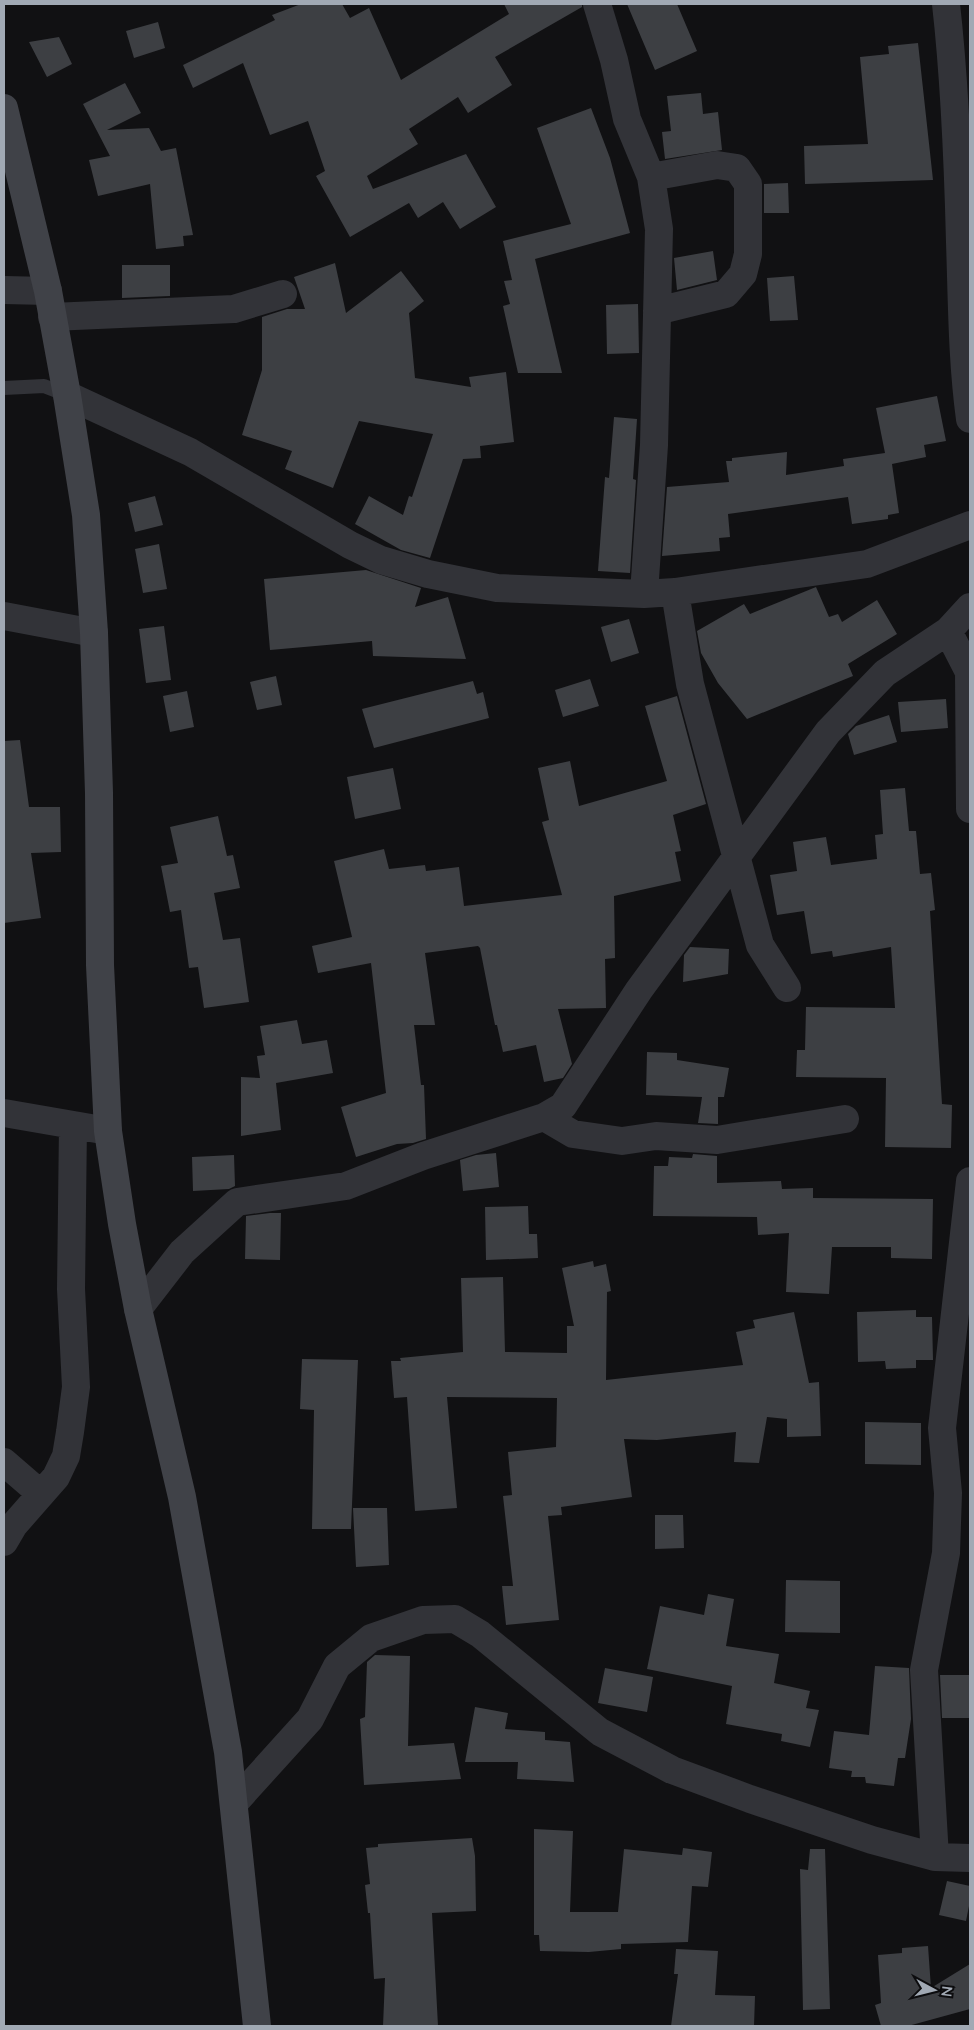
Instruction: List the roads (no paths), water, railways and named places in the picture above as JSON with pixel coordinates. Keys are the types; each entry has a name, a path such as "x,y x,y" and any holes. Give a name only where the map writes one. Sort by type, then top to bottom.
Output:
{"street":[{"path":"597,4 614,60 627,119 652,177 659,229 654,445 644,594"},
{"path":"946,4 958,177 964,373 970,419"},
{"path":"4,108 50,304 86,515 94,633 99,794 100,965 108,1131 122,1224 138,1309 182,1497 228,1752 235,1802 257,2026"},
{"path":"652,177 717,165 737,168 748,184 748,254 743,274 726,294 657,311"},
{"path":"4,290 50,304 234,309 283,294"},
{"path":"67,395 190,452 350,545 380,560 428,574 497,588 644,594 675,592 866,564 970,525"},
{"path":"675,592 690,684 760,945 787,988"},
{"path":"138,1309 182,1252 237,1202 346,1186 422,1156 544,1117 563,1106 639,990 828,732 884,674 948,631 970,607"},
{"path":"4,616 94,633"},
{"path":"948,631 970,672 970,810"},
{"path":"4,1113 108,1131"},
{"path":"544,1117 573,1134 622,1141 656,1136 717,1140 845,1119"},
{"path":"4,1542 14,1526 56,1477 66,1456 76,1387 71,1289 73,1125"},
{"path":"936,1857 924,1670 946,1553 948,1492 942,1428 970,1181"},
{"path":"4,1462 41,1494"},
{"path":"235,1802 310,1719 337,1666 371,1638 423,1620 455,1619 480,1634 600,1732 672,1770 750,1799 872,1840 936,1857 970,1858"}],"lane":[{"path":"4,388 44,386 67,395"}]}
